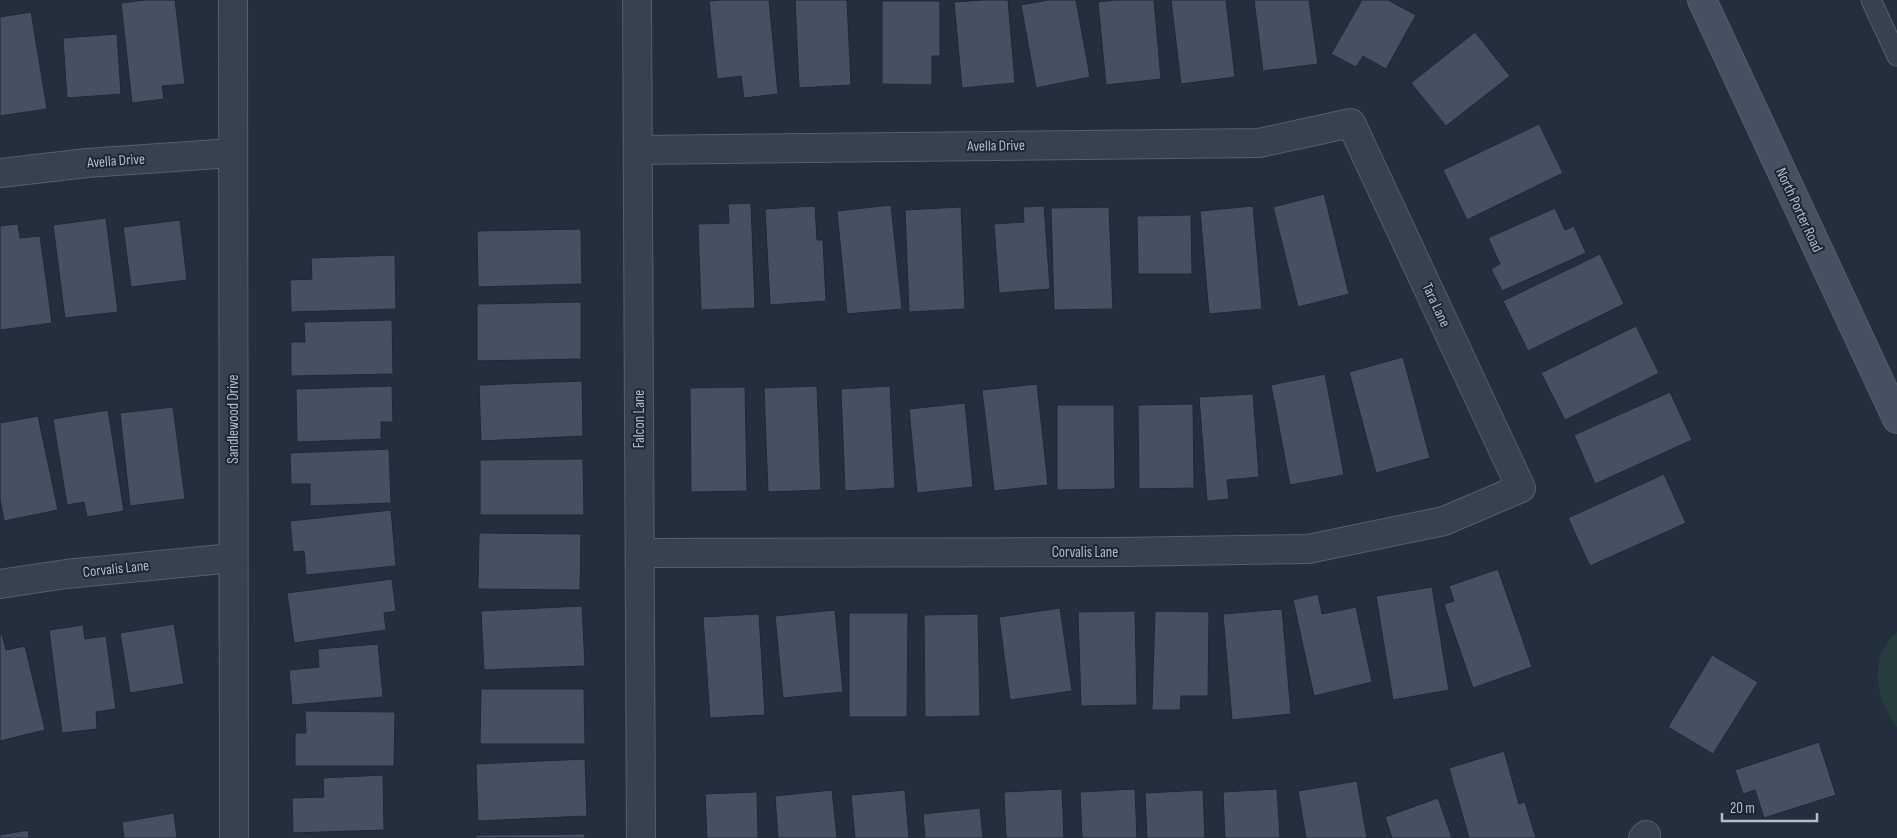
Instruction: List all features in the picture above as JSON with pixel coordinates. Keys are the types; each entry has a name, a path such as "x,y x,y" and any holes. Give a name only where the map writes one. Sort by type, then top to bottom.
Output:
{"street":[{"name":"Sandlewood Drive","path":"233,0 234,838"},
{"name":"Falcon Lane","path":"637,0 641,838"},
{"name":"North Porter Road","path":"1702,0 1896,412"},
{"name":"Avella Drive","path":"638,150 1259,143 1351,123"},
{"name":"Tara Lane","path":"1351,123 1521,488"},
{"name":"Avella Drive","path":"0,173 87,163 232,152"},
{"name":"Corvalis Lane","path":"640,553 1120,552 1308,549 1444,521 1521,488"},
{"name":"Corvalis Lane","path":"0,584 66,574 233,558"}],"lane":[{"path":"1871,0 1897,56"}],"green space":[{"path":"1897,632 1897,728 1890,717 1880,692 1878,666 1881,654"}],"building":[{"path":"145,0 175,0 185,84 162,86 164,99 132,103 121,3"},
{"path":"769,0 778,94 744,98 741,76 717,79 709,1"},
{"path":"795,0 847,0 851,85 799,88"},
{"path":"1008,0 1015,83 962,88 954,2"},
{"path":"1048,0 1076,0 1090,77 1036,88 1021,5"},
{"path":"1154,0 1161,79 1106,85 1098,2"},
{"path":"1171,0 1226,0 1235,77 1181,84"},
{"path":"1254,0 1309,0 1318,64 1263,71"},
{"path":"1362,0 1388,0 1416,15 1386,69 1363,56 1356,67 1331,54"},
{"path":"882,1 940,1 940,56 932,56 932,85 882,84"},
{"path":"31,12 47,109 0,116 0,17"},
{"path":"1475,32 1510,76 1446,126 1411,83"},
{"path":"117,34 121,94 67,98 63,38"},
{"path":"1539,124 1563,173 1467,220 1443,170"},
{"path":"1324,194 1349,294 1298,307 1273,207"},
{"path":"751,203 755,308 701,310 698,224 729,223 728,204"},
{"path":"891,205 902,309 847,314 837,211"},
{"path":"815,206 817,240 823,240 826,301 770,305 765,209"},
{"path":"1044,206 1050,289 999,293 994,224 1024,222 1023,207"},
{"path":"1253,206 1262,309 1209,314 1200,211"},
{"path":"961,207 965,309 909,312 905,210"},
{"path":"1109,207 1113,309 1054,310 1051,208"},
{"path":"1555,208 1565,230 1574,226 1586,253 1502,291 1491,269 1500,264 1488,238"},
{"path":"1191,215 1192,274 1138,274 1137,216"},
{"path":"106,218 118,312 65,318 53,225"},
{"path":"180,220 187,280 131,287 123,227"},
{"path":"18,224 20,238 40,236 52,323 0,330 0,226"},
{"path":"581,229 582,284 478,287 477,231"},
{"path":"1600,254 1624,304 1528,351 1503,301"},
{"path":"395,255 396,309 291,312 290,280 312,279 311,258"},
{"path":"581,302 581,359 477,361 477,304"},
{"path":"392,320 393,374 291,376 291,342 305,342 304,322"},
{"path":"1636,326 1659,373 1565,420 1541,373"},
{"path":"1403,357 1430,458 1376,473 1349,372"},
{"path":"1325,374 1344,475 1290,485 1271,385"},
{"path":"582,381 583,436 481,441 479,385"},
{"path":"1037,384 1048,485 994,491 982,390"},
{"path":"392,386 393,422 381,422 381,439 297,442 296,389"},
{"path":"817,386 821,490 768,492 764,388"},
{"path":"890,386 895,488 845,491 841,389"},
{"path":"745,387 747,491 691,492 690,388"},
{"path":"1670,392 1692,440 1595,484 1574,435"},
{"path":"1253,394 1259,477 1227,480 1229,499 1207,501 1199,397"},
{"path":"965,403 973,487 917,493 909,409"},
{"path":"1193,404 1194,488 1139,489 1138,405"},
{"path":"1057,405 1114,405 1115,489 1057,490"},
{"path":"173,407 185,499 130,506 120,413"},
{"path":"108,410 124,511 87,517 84,502 67,505 53,419"},
{"path":"38,416 58,510 4,521 0,499 0,423"},
{"path":"389,449 391,503 310,506 310,484 291,484 290,453"},
{"path":"583,459 584,515 480,515 480,460"},
{"path":"1664,474 1686,523 1590,566 1568,518"},
{"path":"391,510 396,566 306,575 304,551 293,552 290,521"},
{"path":"479,533 581,534 580,590 478,589"},
{"path":"1498,569 1532,667 1473,688 1444,604 1454,601 1449,586"},
{"path":"392,579 396,611 384,613 386,630 294,643 287,593"},
{"path":"1432,587 1449,690 1393,700 1376,596"},
{"path":"1318,594 1322,614 1356,607 1372,682 1314,696 1293,600"},
{"path":"582,606 585,666 484,670 481,611"},
{"path":"1060,608 1072,691 1010,700 999,617"},
{"path":"1282,609 1291,714 1232,720 1223,614"},
{"path":"835,610 843,692 783,698 775,616"},
{"path":"1135,611 1137,705 1081,706 1078,612"},
{"path":"1155,611 1209,612 1208,696 1181,696 1180,710 1152,710"},
{"path":"849,613 908,613 907,717 849,717"},
{"path":"759,614 765,715 710,718 703,617"},
{"path":"978,614 980,716 925,717 924,615"},
{"path":"174,624 184,684 130,693 120,633"},
{"path":"83,625 85,639 106,636 116,709 96,712 97,729 62,733 49,630"},
{"path":"2,634 6,650 25,646 45,730 0,741 0,635"},
{"path":"378,644 383,697 292,705 289,670 319,667 318,649"},
{"path":"1712,655 1758,682 1713,754 1668,727"},
{"path":"481,689 584,689 585,744 480,744"},
{"path":"305,711 395,712 394,766 295,766 295,733 306,733"},
{"path":"1819,742 1836,795 1764,818 1755,790 1743,794 1735,770"},
{"path":"1504,751 1519,804 1525,802 1536,838 1469,838 1449,768"},
{"path":"585,759 587,816 478,821 476,764"},
{"path":"383,775 384,830 293,833 292,798 324,797 323,778"},
{"path":"1357,781 1367,838 1306,838 1298,791"},
{"path":"1062,789 1064,838 1006,838 1004,792"},
{"path":"1135,789 1137,838 1082,838 1080,792"},
{"path":"1277,789 1280,838 1225,838 1223,792"},
{"path":"832,790 837,838 778,838 775,796"},
{"path":"905,790 909,838 855,838 851,795"},
{"path":"1203,790 1205,838 1147,838 1145,793"},
{"path":"757,792 758,838 707,838 705,794"},
{"path":"1438,798 1452,838 1392,838 1385,817"},
{"path":"980,808 983,838 925,838 923,814"},
{"path":"174,813 177,838 124,838 122,822"},
{"path":"28,830 29,838 0,838 0,835"},
{"path":"585,834 585,838 476,838 476,835"}]}
